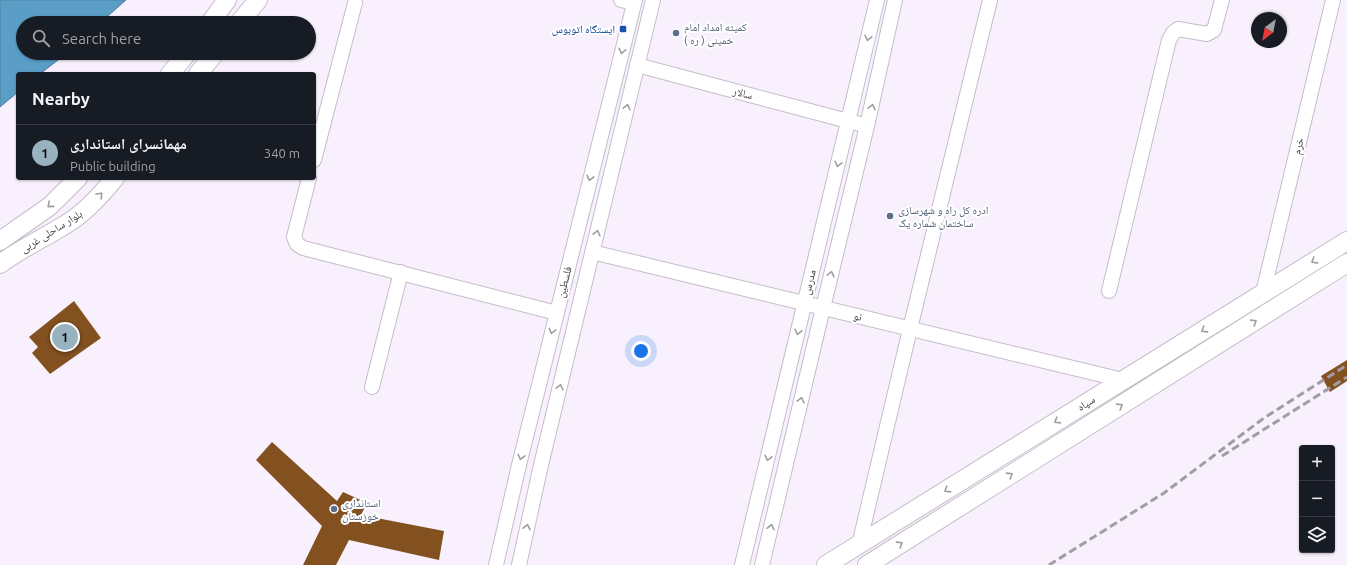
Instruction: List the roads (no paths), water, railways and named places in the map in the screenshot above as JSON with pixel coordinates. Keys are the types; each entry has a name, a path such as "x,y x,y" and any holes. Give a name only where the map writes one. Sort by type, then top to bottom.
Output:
{"main road":[{"path":"215,16 227,0"},
{"path":"232,16 245,0"},
{"path":"245,16 258,0"},
{"path":"172,72 181,60"},
{"path":"188,72 197,60"},
{"path":"200,72 209,60"},
{"name":"بلوار ساحلی غربی","path":"0,241 50,206 76,180"},
{"name":"بلوار ساحلی غربی","path":"0,264 30,244 71,221 89,207 113,180"},
{"name":"سپاه","path":"826,565 1347,241"},
{"name":"سپاه","path":"867,565 1347,263"}],"street":[{"name":"فلسطین","path":"519,565 554,408 653,0"},
{"name":"مدرس","path":"742,565 877,0"},
{"name":"مدرس","path":"762,565 867,126 895,0"},
{"path":"859,545 990,0"},
{"path":"1109,291 1169,40 1173,32 1178,29 1208,34 1214,30 1222,0"},
{"name":"خرم","path":"1263,293 1333,0"},
{"name":"فلسطین","path":"496,565 630,1"},
{"path":"316,149 355,3"},
{"name":"سالار","path":"637,65 867,126"},
{"path":"308,180 294,237 297,244 303,248 557,313"},
{"name":"نو","path":"592,252 1123,380"},
{"path":"372,387 401,272"},
{"path":"534,402 554,408"}],"water":[{"path":"0,0 126,0 108,16 16,16 16,60 58,60 43,72 16,72 16,94 0,107"}],"railway":[{"path":"1049,565 1164,493 1264,418 1347,365"},
{"path":"1222,456 1347,377"}],"place":[{"name":"ایستگاه اتوبوس","path":"623,29"},
{"name":"کمیته امداد امام خمینی ( ره )","path":"676,33"},
{"name":"ادره کل راه و شهرسازی ساختمان شماره یک","path":"890,216"},
{"name":"مهمانسرای استانداری","path":"65,337"},
{"name":"استانداری خوزستان","path":"334,509"}]}
